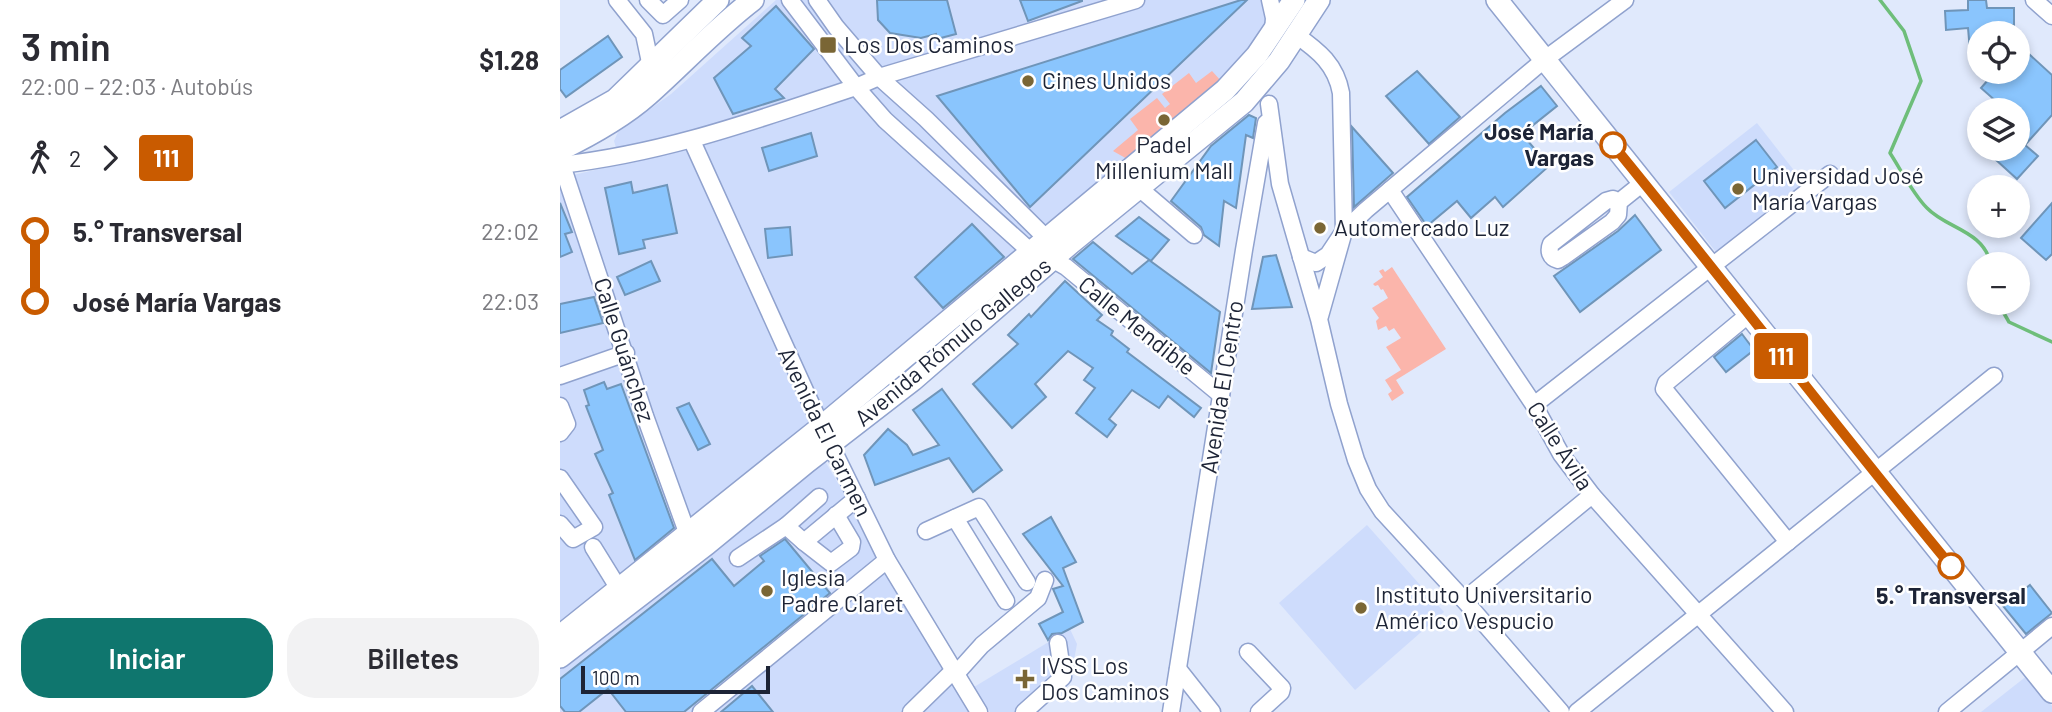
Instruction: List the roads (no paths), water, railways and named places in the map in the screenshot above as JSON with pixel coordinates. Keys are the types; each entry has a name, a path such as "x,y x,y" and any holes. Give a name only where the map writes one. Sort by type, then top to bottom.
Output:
{"main road":[{"path":"560,131 615,100 718,0"},
{"path":"561,160 647,96 716,30 753,0"},
{"name":"Avenida Rómulo Gallegos","path":"560,657 708,544 1037,245 1233,83 1257,55 1294,0"},
{"name":"Avenida Rómulo Gallegos","path":"560,636 688,535 826,436 913,380 1052,259 1139,188 1261,98 1319,0"},
{"path":"1497,0 2052,692"}],"street":[{"path":"617,0 644,34 651,67"},
{"path":"648,0 663,15"},
{"path":"644,34 680,0"},
{"path":"790,0 856,87 885,120 1037,245"},
{"path":"817,0 836,27 879,77 926,119 1037,245"},
{"path":"561,160 633,155 692,141 879,77 1136,0"},
{"path":"1270,0 1274,18 1273,33"},
{"path":"1301,257 1316,263 1322,260 1344,231 1390,190 1544,60 1625,0"},
{"path":"2034,0 2052,16"},
{"path":"1296,35 1326,59 1338,79 1341,93 1344,231 1319,319"},
{"path":"1233,83 1261,98 1268,154 1280,184 1319,319 1339,404 1368,489 1382,511 1561,712"},
{"name":"Avenida El Carmen","path":"692,141 826,436 887,560 978,712"},
{"name":"Avenida El Centro","path":"1171,712 1193,526 1221,395 1257,181 1268,154"},
{"name":"Calle Guánchez","path":"561,160 645,416 688,535"},
{"path":"1257,181 1262,174 1268,172 1274,174 1280,184"},
{"path":"1534,405 1830,174"},
{"path":"1619,202 1644,182"},
{"path":"1139,188 1194,235"},
{"name":"Calle Ávila","path":"1390,190 1534,405 1560,454 1592,495 1785,712"},
{"name":"Calle Mendible","path":"1037,245 1221,395"},
{"path":"1748,315 1665,383 1664,389 1788,542"},
{"path":"560,376 626,353"},
{"path":"1577,712 1994,376"},
{"path":"560,406 567,424 560,433"},
{"path":"560,478 594,527 573,539 560,524"},
{"path":"1464,600 1592,495"},
{"path":"738,558 786,526 819,498"},
{"path":"804,542 857,498"},
{"path":"926,531 976,507 982,509 1027,582"},
{"path":"786,526 831,563 851,548 852,542 836,515"},
{"path":"955,518 1006,601"},
{"path":"593,547 620,589"},
{"path":"701,712 887,560"},
{"path":"911,712 982,645 1038,598 1045,580"},
{"path":"1947,712 2052,626"},
{"path":"1024,712 1063,677 1058,643"},
{"path":"1248,652 1282,688 1259,712"},
{"path":"1178,669 1212,712"}],"waterway":[{"path":"1880,0 1904,31 1921,81 1890,153 1927,208 1973,237 1986,252"},
{"path":"2005,315 2009,322 2052,342"}],"place":[{"name":"Los Dos Caminos","path":"828,45"},
{"name":"Cines Unidos","path":"1028,81"},
{"name":"Padel Millenium Mall","path":"1164,120"},
{"name":"José María Vargas","path":"1613,145"},
{"name":"Universidad José María Vargas","path":"1738,189"},
{"name":"Automercado Luz","path":"1320,228"},
{"name":"5.° Transversal","path":"1951,566"},
{"name":"Iglesia Padre Claret","path":"767,591"},
{"name":"Instituto Universitario Américo Vespucio","path":"1361,608"},
{"name":"IVSS Los Dos Caminos","path":"1025,679"}]}
